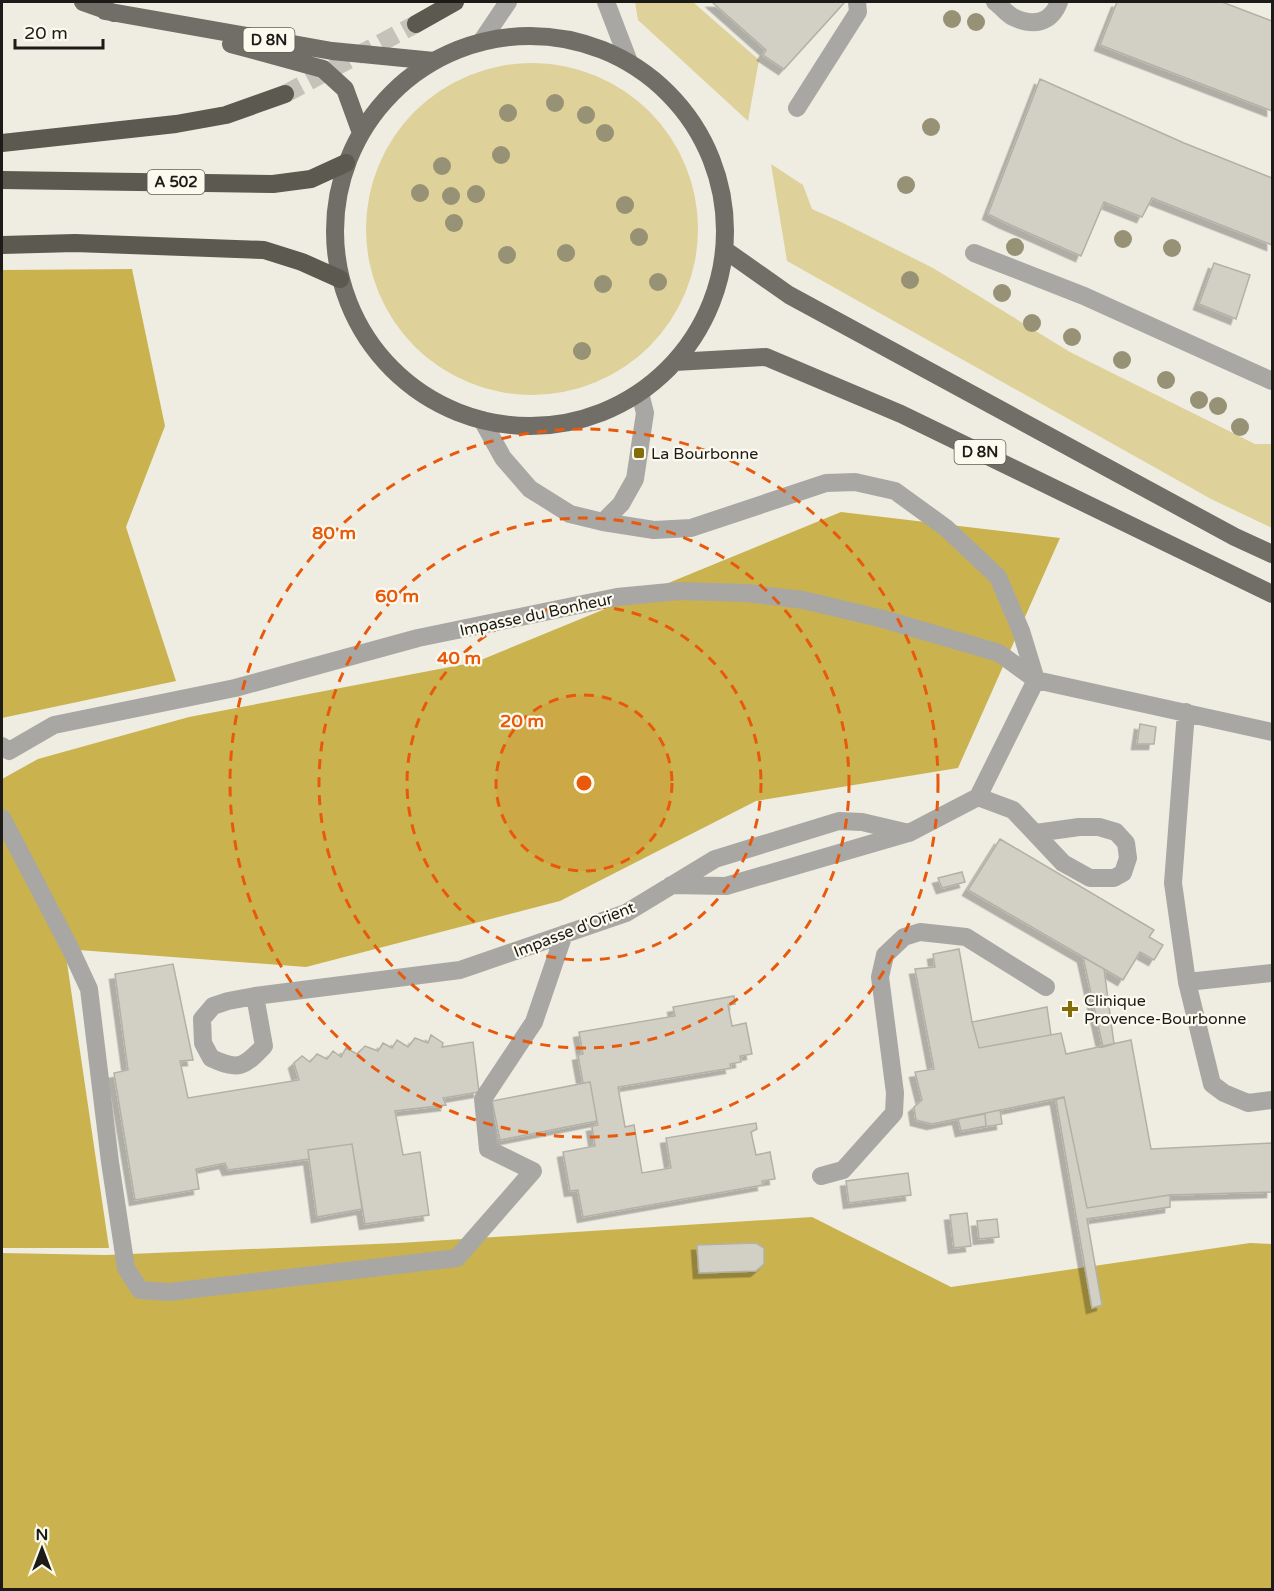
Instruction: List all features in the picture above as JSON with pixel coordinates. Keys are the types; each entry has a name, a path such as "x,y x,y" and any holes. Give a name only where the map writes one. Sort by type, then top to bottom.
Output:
{"highway":[{"path":"416,24 455,2"},
{"path":"2,143 177,124 226,115 285,94"},
{"name":"A 502","path":"2,180 273,184 311,179 346,164"},
{"path":"2,245 75,243 264,250 302,262 340,279"}],"main road":[{"name":"D 8N","path":"83,2 105,11 323,69 345,89 361,134"},
{"name":"D 8N","path":"105,11 332,51 434,61"},
{"path":"542,36 573,40 602,49 629,62 656,80 678,102 697,128 707,147 721,187 726,218 725,250 717,291 700,329 675,362 640,393 604,412 564,423 523,426 482,420 449,409 418,392 392,369 369,342 352,312 340,279 335,250 334,221 338,192 346,164 361,134 375,112 410,77 434,61 481,42 512,37 542,36"},
{"name":"D 8N","path":"725,250 789,295 1234,537 1272,554"},
{"name":"D 8N","path":"675,362 766,357 901,414 1272,594"}],"street":[{"path":"481,42 508,2"},
{"path":"606,2 629,62"},
{"path":"797,108 858,12 857,2"},
{"path":"995,2 1012,17 1034,23 1045,20 1055,12 1059,2"},
{"path":"974,253 1084,296 1272,381"},
{"path":"603,522 621,504 635,479 645,413 640,393"},
{"path":"482,420 503,458 530,489 570,514 603,522 654,530 691,528 826,483 855,482 895,491 946,528 998,577 1021,631 1036,680 978,797 909,833 726,886 671,885"},
{"name":"Impasse du Bonheur","path":"4,753 54,725 235,688 418,638 617,597 680,591 746,593 803,600 883,620 999,653 1036,680"},
{"path":"1036,680 1272,732"},
{"path":"1186,712 1173,883 1187,982 1212,1084 1224,1093 1248,1103 1272,1100"},
{"path":"978,797 1013,810 1063,863 1090,878 1114,878 1123,873 1128,858 1126,843 1116,832 1099,827 1079,827 1036,833"},
{"path":"2,818 89,989 126,1268 140,1290 169,1292 457,1258 533,1171 488,1149 483,1099 534,1022 564,934"},
{"name":"Impasse d'Orient","path":"255,996 460,970 626,913 715,859 839,821 862,822 909,833"},
{"path":"821,1176 843,1170 894,1113 895,1093 880,977 885,955 904,937 920,932 966,937 1046,987"},
{"path":"1187,982 1272,973"}],"shaded area":[{"path":"635,2 693,2 759,60 748,121 638,20"},
{"path":"532,63 564,66 596,76 624,91 649,112 670,137 685,165 695,197 698,229 695,261 685,293 670,321 649,346 624,367 596,382 564,392 532,395 500,392 468,382 440,367 415,346 394,321 379,293 369,261 366,229 369,197 379,165 394,137 415,112 440,91 468,76 500,66"},
{"path":"771,164 803,185 812,209 933,268 1070,352 1255,444 1272,444 1272,528 1211,499 787,261"},
{"path":"132,269 165,426 126,527 176,681 2,718 2,270"},
{"path":"841,512 1060,538 958,768 756,801 560,901 306,967 65,949 109,1248 2,1248 2,779 38,759 189,717 476,662"},
{"path":"812,1217 951,1287 1250,1243 1272,1244 1272,1589 2,1590 2,1253 106,1255 399,1243"}],"building":[{"path":"712,2 844,3 784,69 763,55 766,50"},
{"path":"1117,2 1222,2 1272,21 1272,111 1100,45"},
{"path":"1040,79 1184,143 1272,178 1272,245 1152,198 1142,217 1104,202 1081,256 988,214"},
{"path":"1214,263 1250,275 1236,319 1199,304"},
{"path":"1140,724 1156,727 1154,744 1137,744"},
{"path":"1000,839 1154,930 1149,937 1163,945 1154,960 1140,952 1123,980 968,890"},
{"path":"962,872 965,882 942,888 938,878"},
{"path":"959,949 979,1048 1061,1033 1066,1054 1131,1040 1151,1149 1272,1143 1272,1192 1170,1195 1087,1208 1064,1097 932,1124 916,1120 914,1107 922,1100 915,1072 934,1069 915,969 935,967 933,954"},
{"path":"1083,957 1104,969 1114,1044 1103,1047"},
{"path":"173,964 193,1060 180,1061 188,1098 299,1080 294,1063 302,1056 310,1062 317,1054 327,1059 333,1051 341,1057 346,1048 357,1054 365,1046 378,1051 383,1043 392,1048 397,1040 408,1047 415,1038 428,1043 431,1035 443,1043 442,1047 473,1042 479,1092 443,1098 446,1105 395,1111 403,1155 420,1152 429,1215 365,1224 352,1144 308,1150 309,1159 228,1170 225,1163 196,1169 199,1189 135,1200 114,1073 128,1070 115,974"},
{"path":"734,996 735,1004 728,1005 732,1026 746,1023 752,1054 740,1056 741,1062 730,1064 731,1068 618,1087 625,1127 634,1125 642,1173 671,1168 666,1138 756,1123 757,1129 751,1132 756,1155 770,1152 775,1179 762,1181 763,1185 583,1217 578,1190 570,1191 563,1152 595,1146 592,1126 598,1125 590,1082 583,1083 578,1055 583,1054 579,1032 675,1016 673,1007"},
{"path":"1047,1007 1051,1035 979,1048 972,1022"},
{"path":"590,1082 597,1121 500,1140 492,1101"},
{"path":"1064,1097 1087,1208 1170,1195 1170,1207 1087,1219 1102,1305 1092,1308 1056,1100"},
{"path":"1000,1110 1002,1124 961,1131 958,1119"},
{"path":"985,1114 986,1126 961,1131 958,1119"},
{"path":"352,1144 362,1209 317,1217 308,1150"},
{"path":"908,1173 911,1195 849,1203 846,1181"},
{"path":"967,1213 971,1246 954,1248 950,1215"},
{"path":"997,1219 999,1237 979,1239 977,1221"},
{"path":"756,1243 764,1248 764,1264 756,1271 699,1273 697,1245"}],"tunnel":[{"path":"285,94 416,24"}],"place":[{"name":"La Bourbonne","path":"639,453"},
{"name":"Clinique Provence-Bourbonne","path":"1070,1009"}]}
